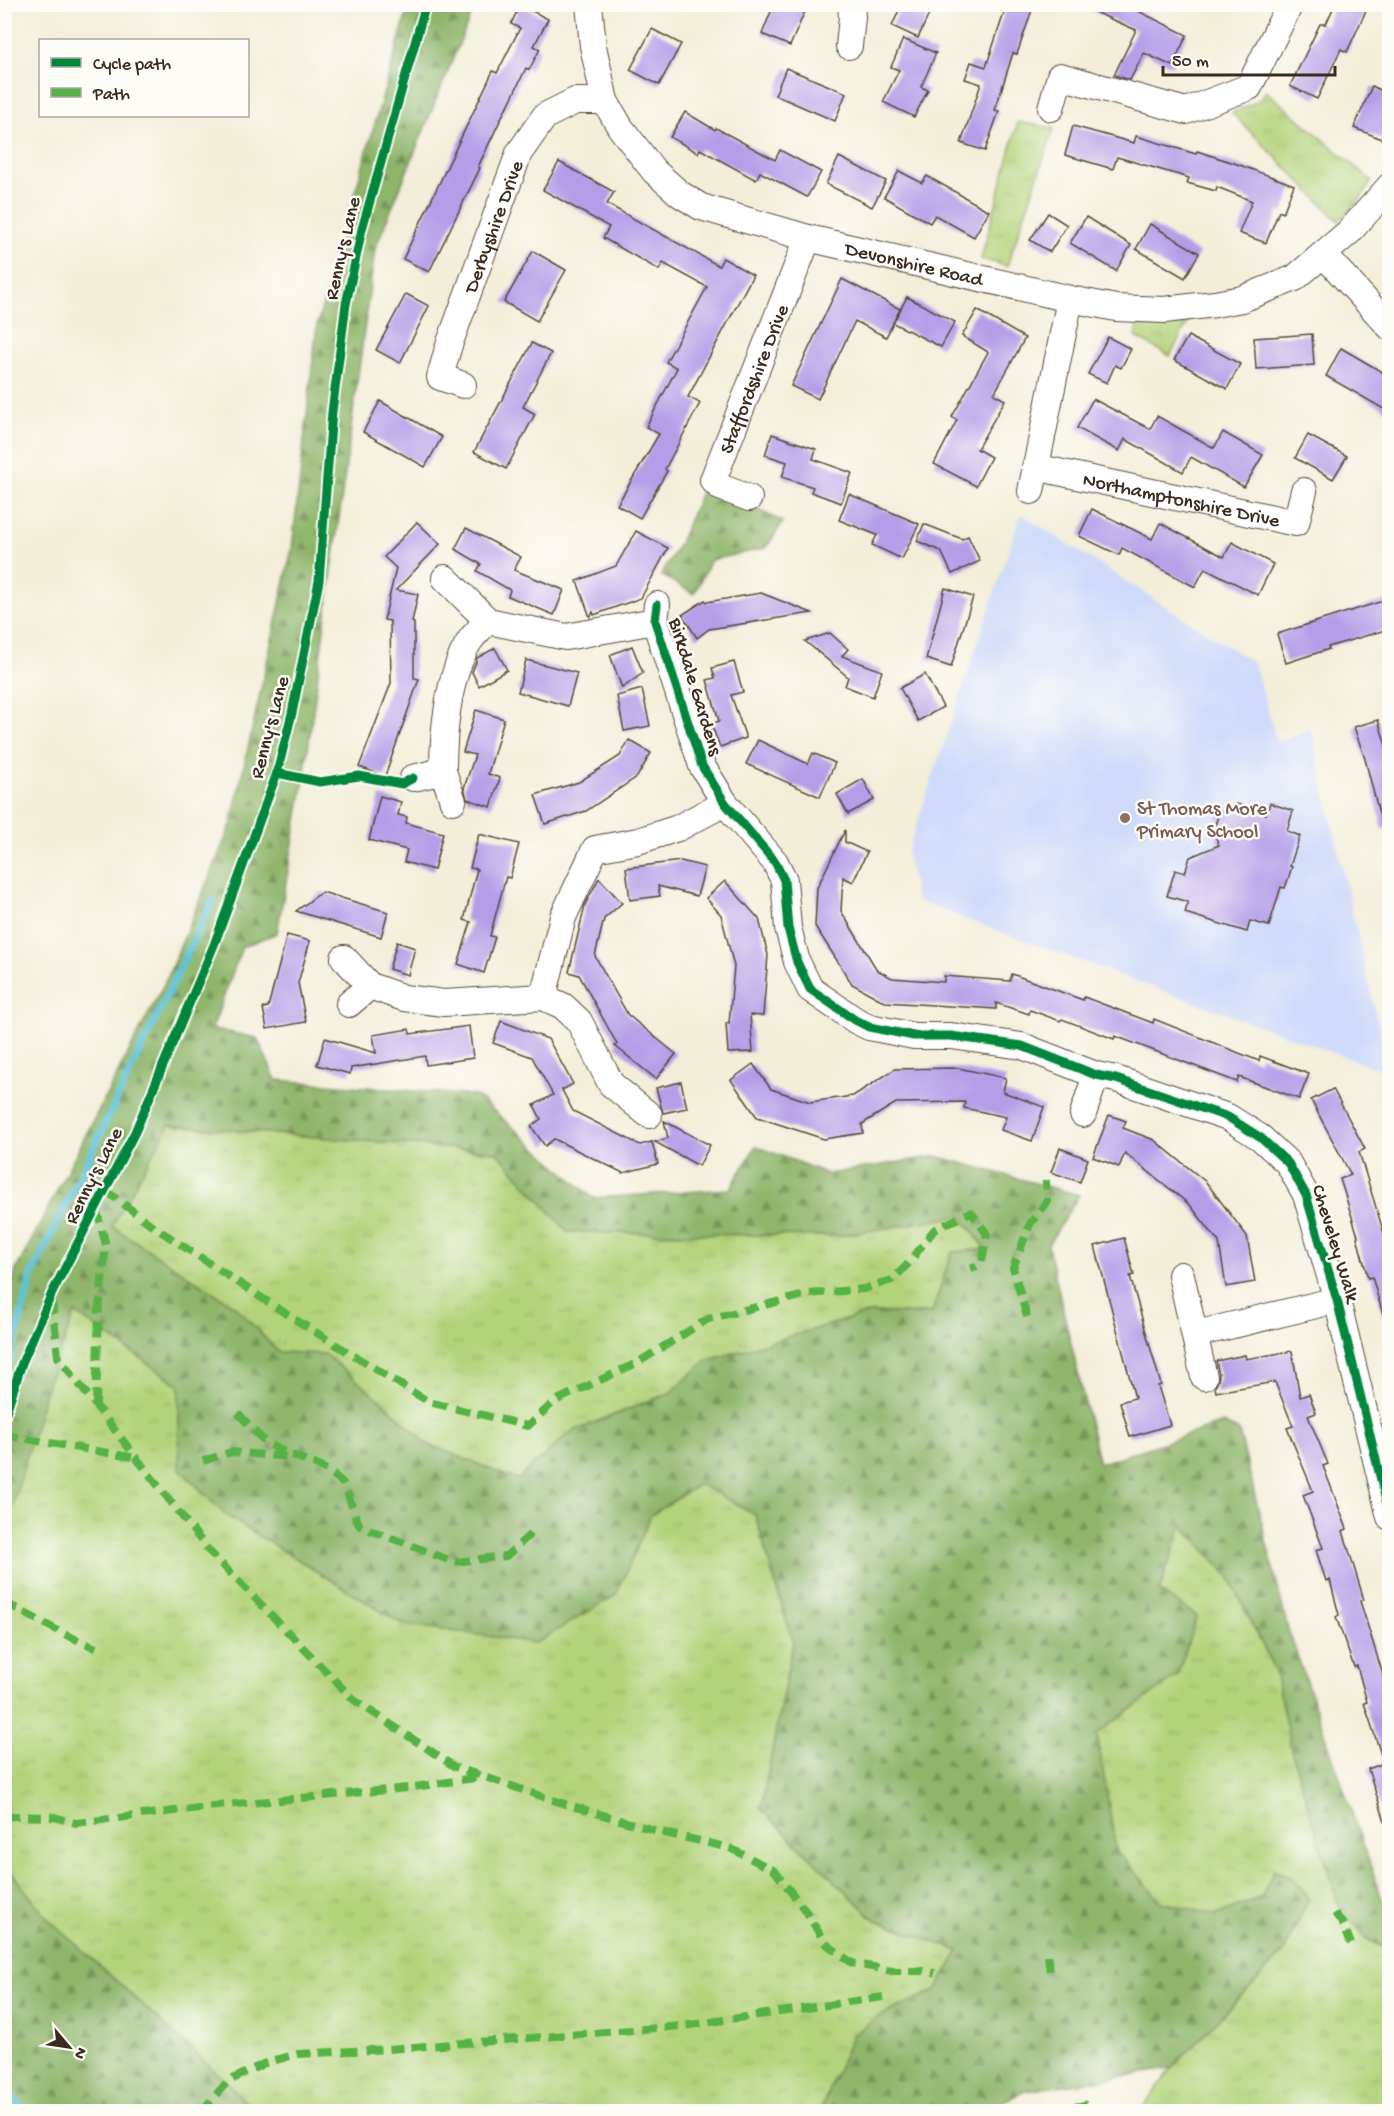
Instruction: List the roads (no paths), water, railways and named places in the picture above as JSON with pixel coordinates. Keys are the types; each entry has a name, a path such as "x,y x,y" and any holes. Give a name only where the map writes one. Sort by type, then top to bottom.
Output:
{"street":[{"name":"Devonshire Road","path":"589,4 593,45 604,100 620,127 654,171 680,194 701,207 808,238 1071,299 1116,309 1164,310 1242,299 1295,278 1349,232 1389,186"},
{"path":"848,46 852,17 851,4"},
{"path":"1051,108 1060,76 1186,111 1250,87 1290,4"},
{"name":"Derbyshire Drive","path":"463,385 440,377 449,345 519,153 545,116 575,101 604,100"},
{"name":"Staffordshire Drive","path":"749,498 720,487 713,480 808,238"},
{"path":"1324,255 1389,327"},
{"name":"Northamptonshire Drive","path":"1071,299 1033,479 1296,523 1304,491"},
{"path":"445,578 488,621 469,641 454,679 443,737 443,771 453,801"},
{"name":"Birkdale Gardens","path":"488,621 566,637 656,613 702,766 726,803 775,862 784,880 788,928 797,962 810,989 869,1027 914,1036 951,1036 1022,1046"},
{"path":"412,778 443,771"},
{"path":"543,997 563,917 595,849 638,841 678,828 726,803"},
{"path":"344,958 370,986 405,998 444,1003 543,997 563,1006 579,1021 602,1092 649,1115"},
{"path":"349,1004 370,986"},
{"name":"Cheveley Walk","path":"1022,1046 1096,1075 1116,1079 1228,1117 1261,1137 1288,1163 1306,1195 1337,1300 1389,1517"},
{"path":"1083,1114 1096,1075"},
{"path":"1181,1275 1204,1377"},
{"name":"Cheveley Walk","path":"1196,1334 1337,1300"}],"waterway":[{"path":"4,1382 32,1275 213,900"},
{"path":"4,2091 29,2112"}],"place":[{"name":"St Thomas More Primary School","path":"1125,818"}]}
